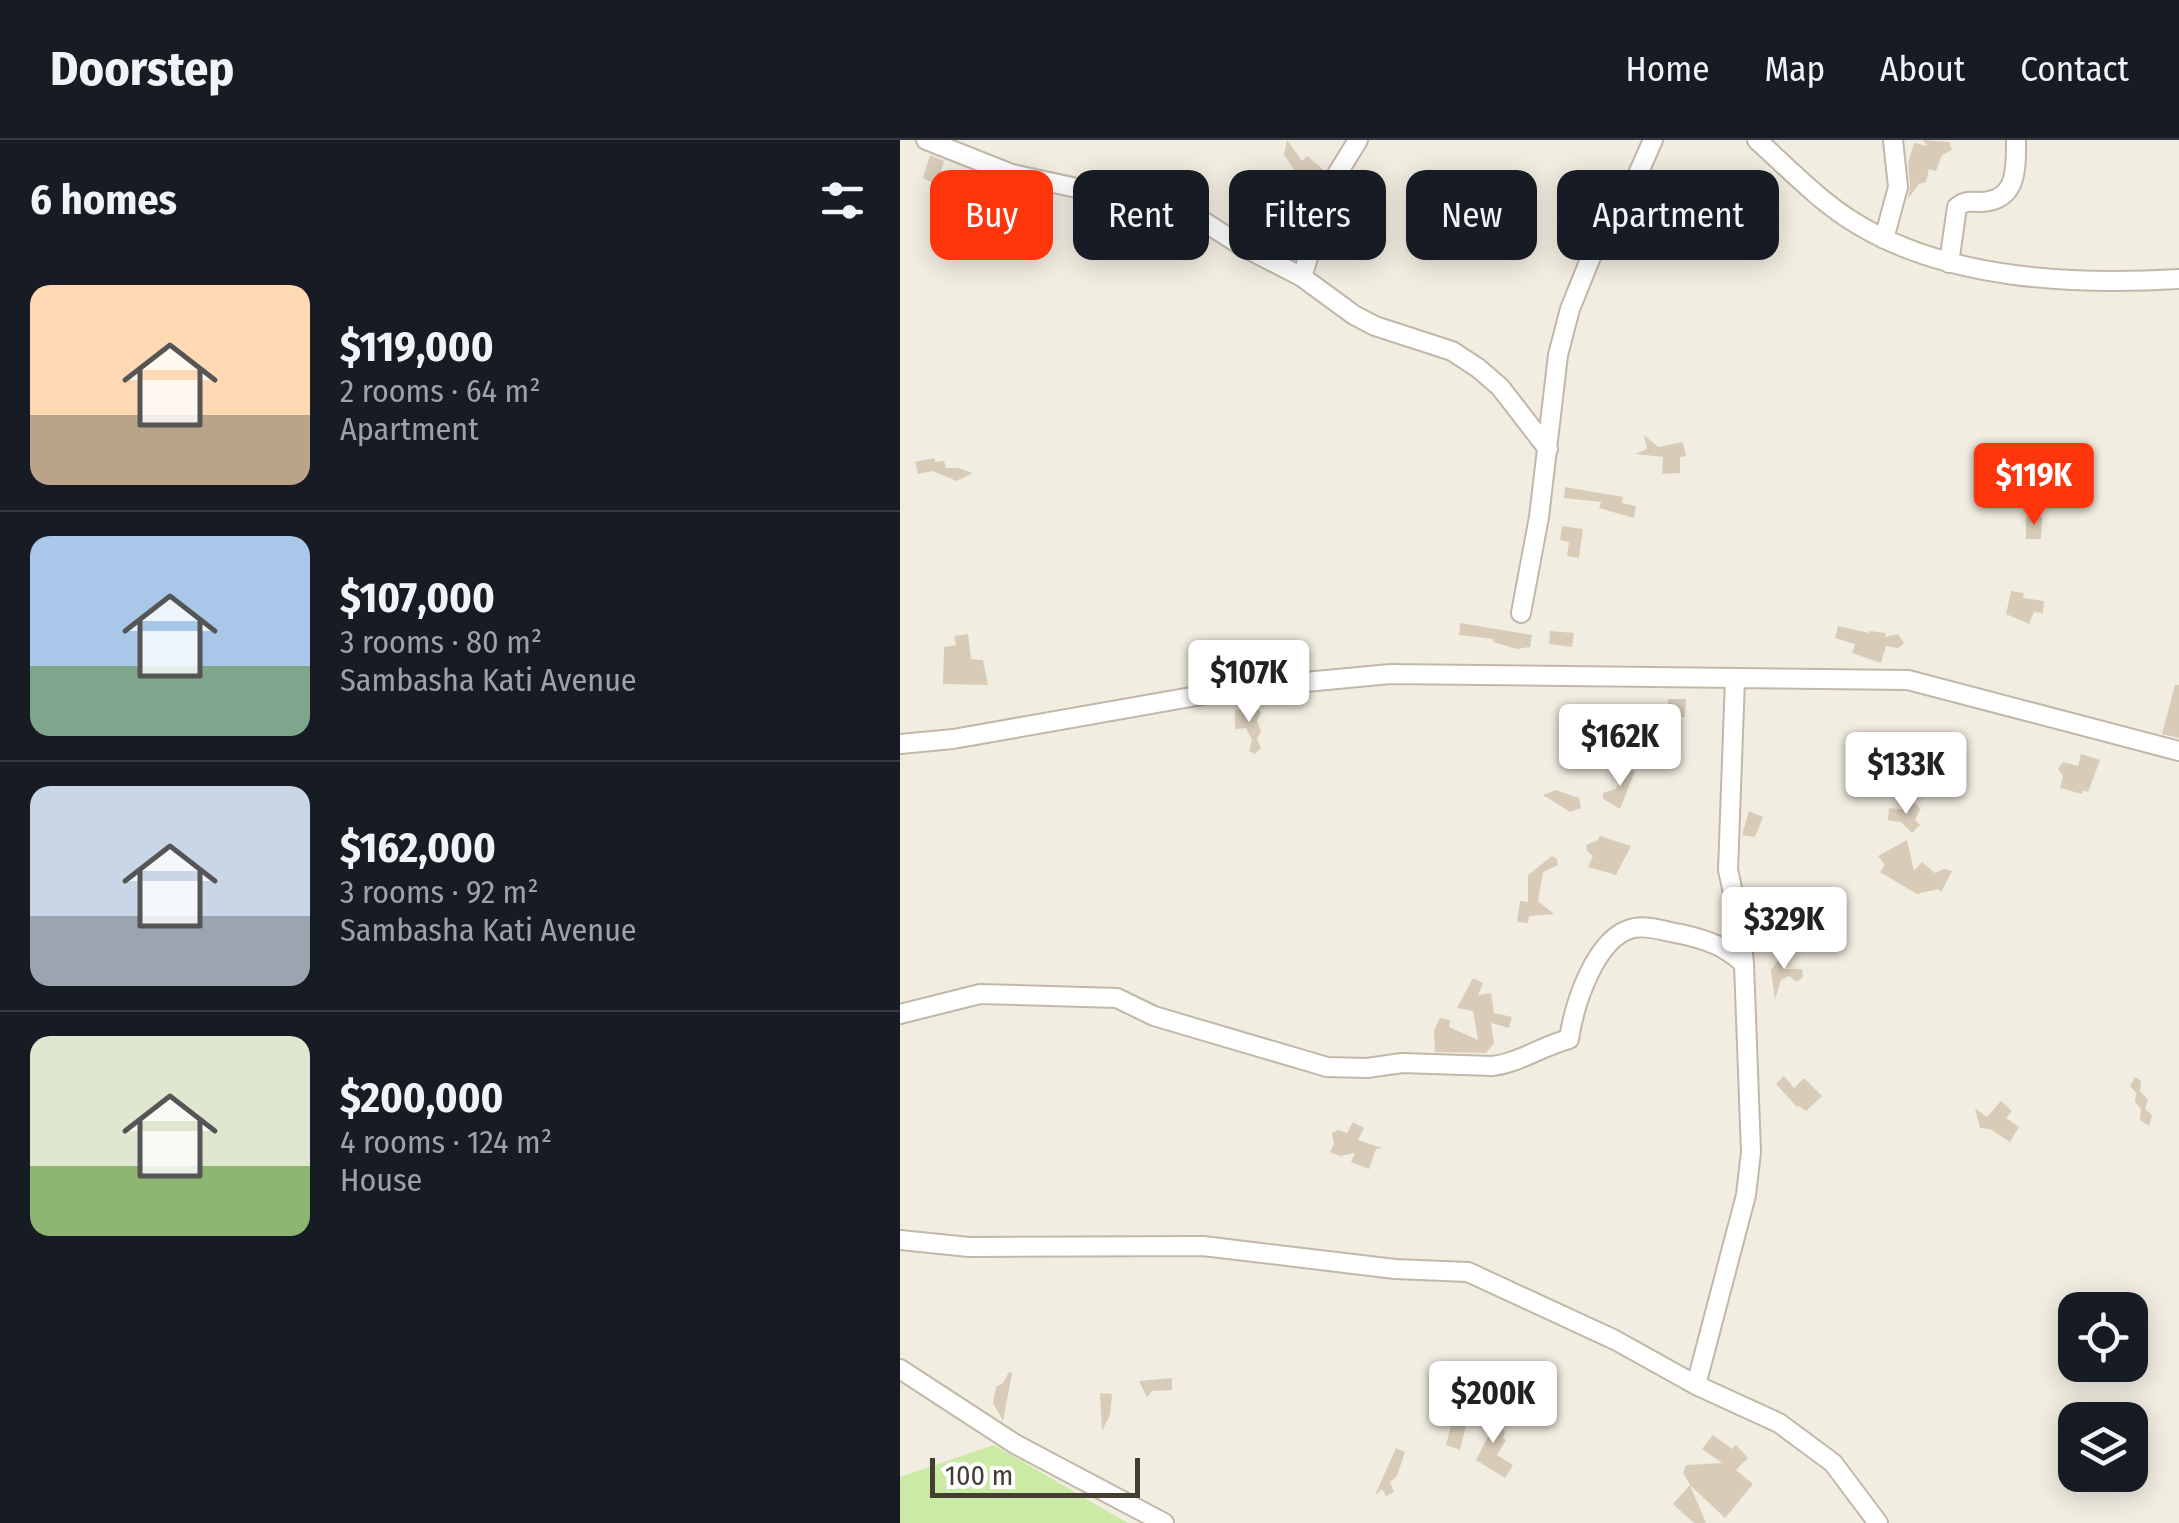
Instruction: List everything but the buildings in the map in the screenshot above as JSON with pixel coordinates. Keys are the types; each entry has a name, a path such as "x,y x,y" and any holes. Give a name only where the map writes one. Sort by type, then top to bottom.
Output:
{"street":[{"path":"926,140 1012,174 1187,214 1302,277 1354,315 1375,326 1429,342 1478,368 1500,386 1548,450"},
{"path":"1302,277 1331,184 1358,140"},
{"path":"1521,612 1548,450 1558,355 1578,284 1624,203 1653,140"},
{"path":"1757,140 1830,205 1884,239 1948,263 2024,275 2179,279"},
{"path":"1884,239 1898,187 1893,140"},
{"path":"1948,263 1957,207 1962,202 1997,198 2012,186 2016,140"},
{"path":"900,744 953,739 1242,688 1357,675 1908,680 2179,751"},
{"path":"1696,1384 1746,1194 1750,1152 1744,964 1728,870 1735,679"},
{"path":"900,1014 993,993 1117,998 1154,1016 1327,1067 1349,1070 1402,1063 1492,1066 1569,1039 1573,1010 1583,986 1609,943 1620,934 1635,928 1651,928 1700,938 1731,952 1744,964"},
{"path":"900,1240 969,1247 1203,1246 1395,1268 1468,1272 1616,1340 1779,1423 1833,1464 1878,1523"},
{"path":"900,1370 1015,1444 1164,1523"}],"green space":[{"path":"994,1445 1128,1523 900,1523 900,1477"}]}
